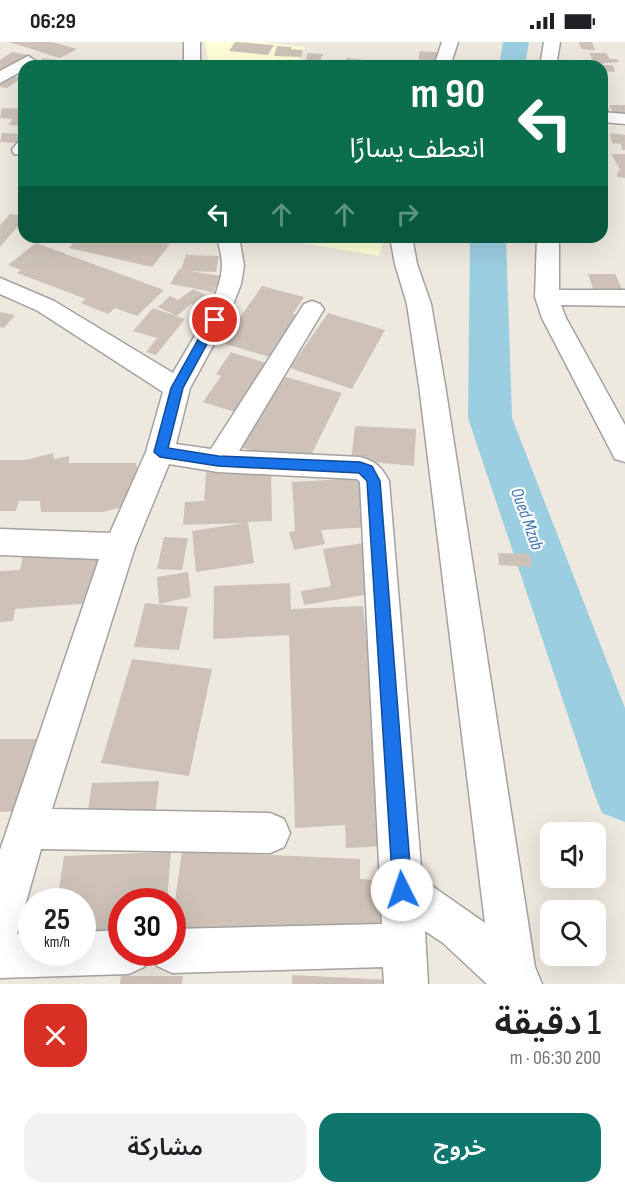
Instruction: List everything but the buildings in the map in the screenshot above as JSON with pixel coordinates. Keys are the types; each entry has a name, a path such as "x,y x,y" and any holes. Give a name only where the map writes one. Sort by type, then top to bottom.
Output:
{"street":[{"path":"192,42 192,60"},
{"path":"444,60 450,42"},
{"path":"549,60 552,42"},
{"path":"0,78 18,67"},
{"path":"608,118 625,119"},
{"path":"0,923 26,829 119,547 160,452 177,388 215,320 230,284 233,266 229,243"},
{"path":"402,243 406,264 420,303 517,981"},
{"path":"548,243 547,297 554,318 625,451"},
{"path":"0,285 46,306 177,388"},
{"path":"547,297 625,298"},
{"path":"218,461 312,309"},
{"path":"160,452 218,461 360,468 371,475 375,492 405,964 186,952"},
{"path":"0,542 119,547"},
{"path":"26,829 270,833"},
{"path":"402,890 458,928 517,981"},
{"path":"0,956 108,953"}],"shaded area":[{"path":"205,42 261,42 304,47 299,60 208,60"},
{"path":"302,243 383,243 379,256"}],"waterway":[{"name":"Oued Mzab","path":"513,60 516,42"},
{"name":"Oued Mzab","path":"488,243 490,418 625,790"}],"route":[{"path":"215,320 177,388 160,452 218,461 360,468 367,470 374,481 402,890"}]}
